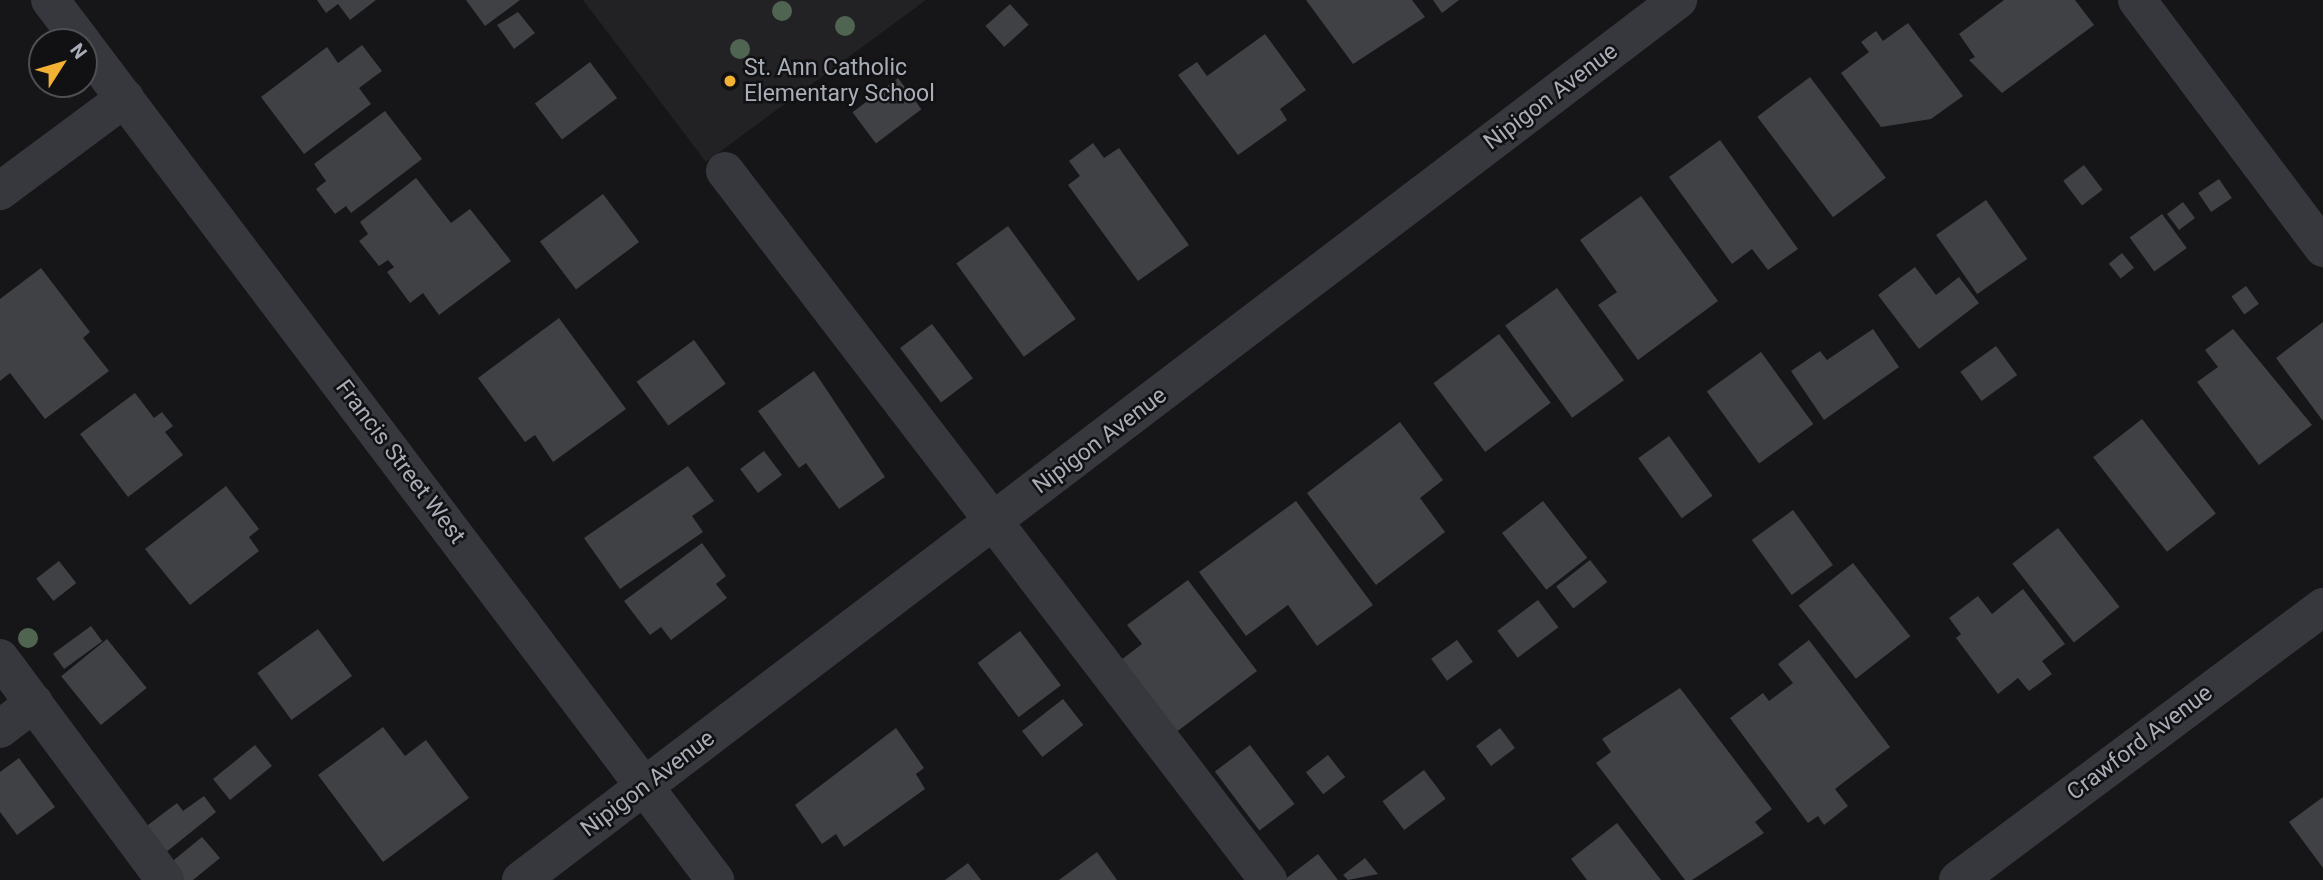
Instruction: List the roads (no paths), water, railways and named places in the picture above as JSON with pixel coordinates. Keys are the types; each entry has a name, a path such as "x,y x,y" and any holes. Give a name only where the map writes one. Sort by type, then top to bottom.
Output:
{"street":[{"name":"Francis Street West","path":"50,0 71,28"},
{"name":"Nipigon Avenue","path":"521,880 1678,0"},
{"path":"2137,0 2323,248"},
{"name":"Francis Street West","path":"98,63 715,880"},
{"path":"0,191 125,98"},
{"path":"725,171 1268,880"},
{"name":"Crawford Avenue","path":"1958,880 2323,607"},
{"path":"0,658 165,880"},
{"path":"0,729 34,703"}],"place":[{"name":"St. Ann Catholic Elementary School","path":"730,81"}]}
